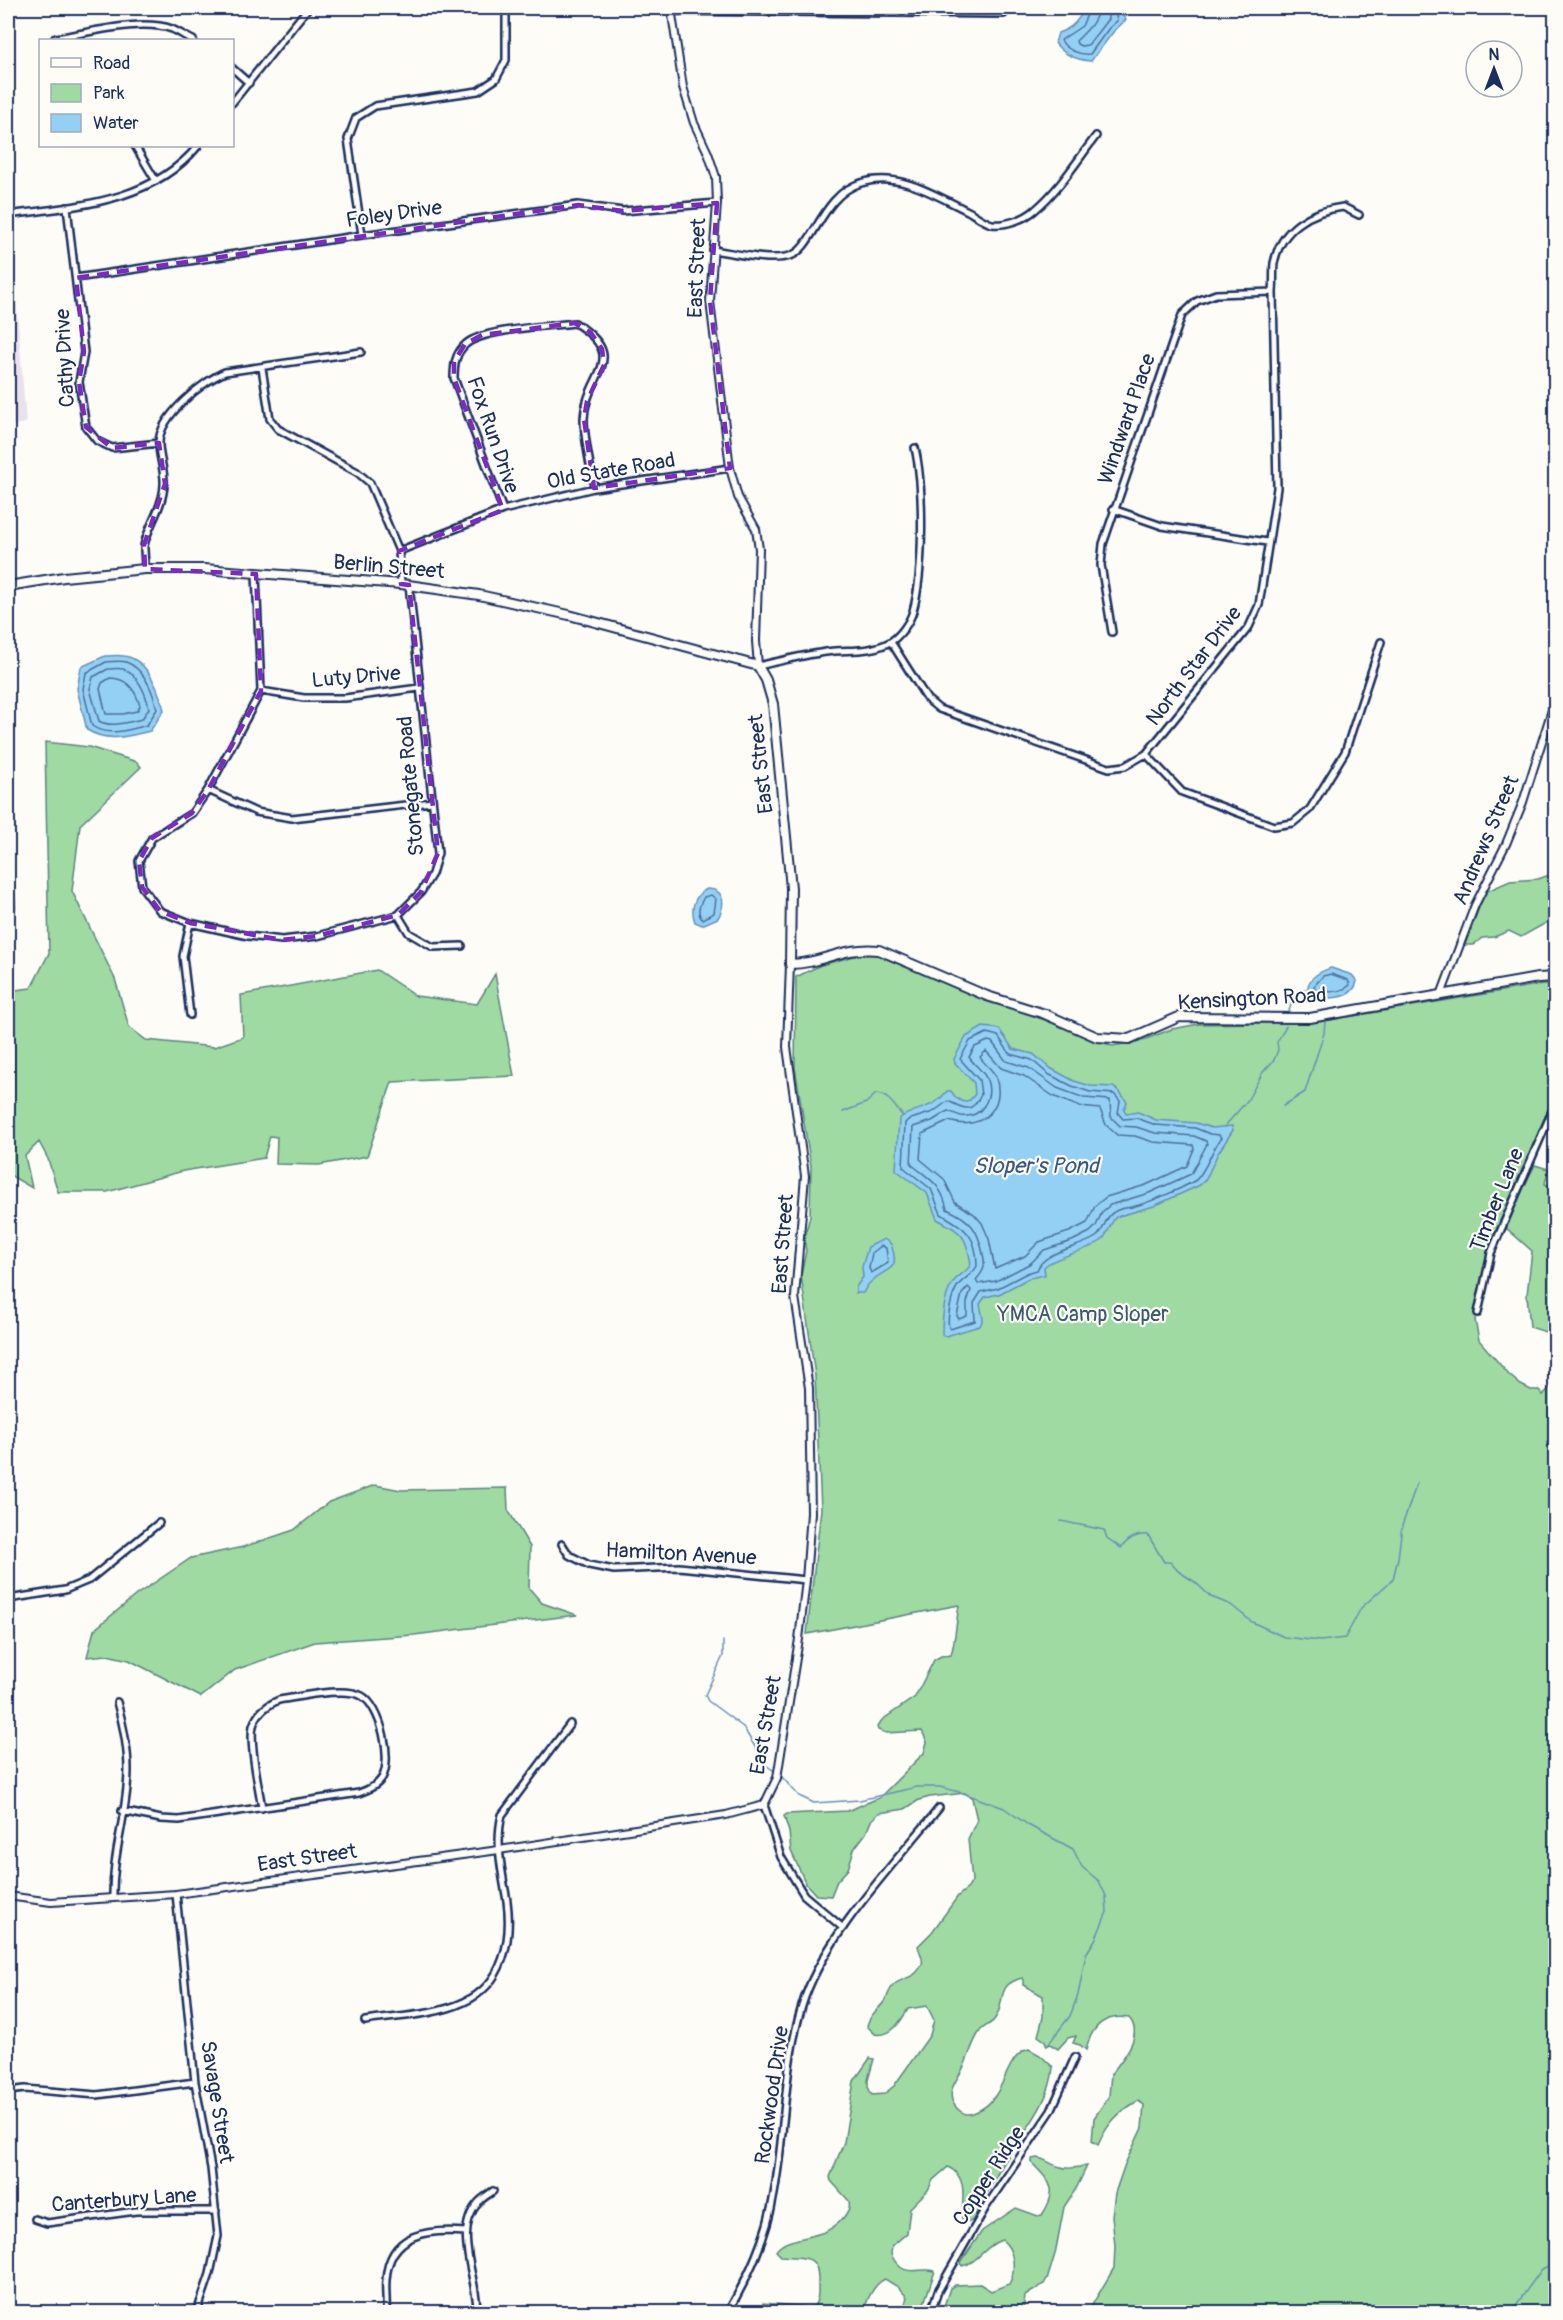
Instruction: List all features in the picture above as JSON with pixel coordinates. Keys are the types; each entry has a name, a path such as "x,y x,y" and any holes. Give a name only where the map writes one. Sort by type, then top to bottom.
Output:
{"main road":[{"name":"Berlin Street","path":"8,586 64,577 145,569 204,569 405,584 479,595 569,615 758,666"},
{"name":"East Street","path":"758,666 766,680 773,704 791,888 790,964"},
{"name":"Kensington Road","path":"790,964 805,964 843,951 861,948 879,950 987,996 1046,1014 1097,1037 1129,1039 1179,1017 1310,1018 1538,978 1556,977"}],"street":[{"path":"234,101 308,8"},
{"path":"362,235 348,139 356,118 375,106 478,90 496,79 506,60 506,8"},
{"path":"671,9 1004,14"},
{"name":"East Street","path":"671,9 683,87 694,123 716,177 717,203 710,300 730,468 738,497 756,529 759,549 756,641 758,666"},
{"path":"55,38 147,25 173,30 191,39"},
{"path":"234,70 249,83"},
{"path":"713,250 779,258 791,256 802,250 822,214 836,197 859,183 887,178 915,185 992,224 1016,221 1033,212 1054,192 1096,136"},
{"path":"136,147 156,181"},
{"path":"8,215 110,200 135,192 156,181 185,160 197,147"},
{"name":"Foley Drive","path":"76,278 578,205 623,212 717,203"},
{"name":"Cathy Drive","path":"68,207 84,352 79,382 86,427 98,441 112,448 159,443"},
{"name":"North Star Drive","path":"891,642 927,699 939,709 1109,768 1125,766 1146,754 1249,627 1259,605 1277,488 1273,292 1274,263 1283,240 1300,221 1318,212 1343,207 1359,215"},
{"name":"Windward Place","path":"1112,632 1101,564 1103,544 1113,509 1182,315 1197,301 1216,294 1273,292"},
{"name":"Fox Run Drive","path":"503,510 454,378 454,362 465,344 482,335 575,322 591,333 602,349 603,365 586,401 584,419 594,488"},
{"path":"145,569 144,545 158,514 165,484 159,443 161,430 167,418 210,378 225,372 361,352"},
{"name":"Stonegate Road","path":"262,368 270,419 278,429 357,472 370,483 399,551 419,688 438,853 432,874 421,892 398,915"},
{"path":"758,666 826,652 865,650 891,642 903,630 912,613 917,589 922,524 915,448"},
{"name":"Old State Road","path":"399,551 503,510 594,488 730,468"},
{"path":"1113,509 1162,526 1267,542"},
{"path":"256,574 261,691 208,790 192,813 152,838 139,861 142,887 160,911 190,923 248,936 282,940 317,936 398,915 409,933 433,947 462,946"},
{"path":"1146,754 1182,792 1274,826 1293,823 1310,809 1346,752 1381,642"},
{"name":"Luty Drive","path":"261,691 304,698 345,698 419,688"},
{"name":"Andrews Street","path":"1441,995 1475,905 1506,844 1523,802 1556,697"},
{"path":"208,790 256,812 292,818 432,802"},
{"path":"8,868 11,907 8,922"},
{"path":"190,923 183,956 190,1015"},
{"name":"East Street","path":"8,1896 51,1902 177,1894 499,1850 726,1815 764,1805 777,1779 806,1580 811,1513 809,1388 795,1297 805,1176 787,1047 790,964"},
{"name":"Timber Lane","path":"1478,1313 1494,1244 1556,1102"},
{"path":"8,1599 65,1590 89,1580 159,1523"},
{"name":"Hamilton Avenue","path":"562,1544 569,1555 589,1565 614,1570 679,1568 806,1580"},
{"path":"122,1811 169,1820 262,1808 359,1793 376,1784 386,1768 386,1749 376,1712 362,1695 343,1692 279,1700 269,1704 261,1712 253,1727 262,1808"},
{"path":"113,1898 113,1865 128,1771 126,1740 117,1702"},
{"path":"365,2021 441,2010 466,2002 487,1986 502,1964 509,1938 499,1850 498,1831 502,1815 570,1724"},
{"path":"764,1805 781,1857 804,1895 843,1928"},
{"name":"Rockwood Drive","path":"728,2313 757,2256 774,2196 792,2044 806,1996 822,1961 843,1928 939,1808"},
{"name":"Savage Street","path":"177,1894 195,2082 212,2168 218,2235 210,2274 198,2311"},
{"name":"Copper Ridge","path":"931,2313 938,2291 986,2207 1051,2111 1075,2057"},
{"path":"8,2091 25,2089 96,2095 195,2082"},
{"path":"477,2313 476,2292 466,2232 475,2207 493,2191"},
{"name":"Canterbury Lane","path":"35,2219 47,2223 136,2211 216,2211"},
{"path":"386,2313 387,2270 401,2244 425,2232 440,2230 466,2232"},
{"path":"198,2311 205,2313"}],"highlighted area":[{"path":"717,203 710,301 730,468 594,488 584,419 587,401 604,365 602,349 591,333 575,323 482,335 465,344 454,362 454,378 503,510 399,551 401,584 409,585 438,853 421,892 398,915 317,936 282,940 190,923 160,911 142,887 139,861 152,838 192,813 208,790 261,691 256,574 145,569 144,545 165,484 159,443 112,448 86,427 79,382 84,352 76,278 578,205 623,211"}],"shaded area":[{"path":"8,219 10,219 26,423 8,426"}],"green space":[{"path":"45,742 89,747 137,762 141,767 80,825 72,891 115,979 129,1027 146,1040 214,1047 243,1037 241,995 377,970 416,996 477,1004 495,974 514,1076 392,1082 367,1156 319,1165 276,1164 277,1137 270,1136 264,1158 183,1171 107,1192 58,1192 48,1159 39,1142 25,1156 32,1188 8,1174 8,991 31,988 49,953"},
{"path":"1555,873 1555,918 1521,937 1509,931 1494,937 1482,938 1473,945 1465,945 1485,892 1510,881 1538,879"},
{"name":"YMCA Camp Sloper","path":"869,952 1112,1046 1141,1041 1172,1029 1199,1024 1318,1022 1543,984 1555,984 1555,1093 1492,1241 1475,1320 1479,1340 1509,1375 1521,1385 1531,1390 1539,1390 1543,1395 1555,1382 1555,2312 1088,2312 1114,2268 1115,2246 1112,2216 1115,2193 1125,2164 1142,2128 1144,2105 1138,2101 1114,2119 1098,2145 1092,2141 1094,2118 1109,2096 1111,2074 1130,2048 1133,2040 1133,2025 1129,2018 1106,2020 1091,2035 1086,2050 1073,2043 1076,2036 1068,2038 1058,2049 1050,2044 1047,2046 1045,2041 1038,2036 1043,2017 1043,1996 1023,1985 1023,1978 1008,1985 1002,1995 998,2014 982,2029 973,2043 952,2089 952,2100 961,2112 966,2114 983,2108 997,2094 1015,2059 1029,2049 1053,2067 1051,2081 1047,2094 1033,2120 997,2174 972,2221 963,2222 962,2183 955,2171 948,2167 933,2180 928,2190 910,2208 907,2233 892,2246 891,2254 896,2262 906,2270 935,2271 921,2312 898,2312 905,2304 907,2297 898,2287 885,2279 874,2289 863,2312 767,2312 762,2307 763,2303 808,2307 816,2303 818,2272 813,2261 781,2256 776,2251 789,2241 829,2230 846,2214 849,2201 830,2177 844,2142 854,2081 870,2058 874,2059 868,2087 872,2095 884,2094 894,2086 930,2035 934,2020 927,2006 908,2009 891,2031 881,2035 875,2034 867,2026 870,2018 886,1999 892,1986 914,1975 919,1969 922,1960 918,1946 932,1932 972,1881 968,1839 977,1820 972,1798 965,1793 930,1797 919,1800 905,1809 879,1813 871,1821 866,1833 854,1849 848,1869 837,1881 831,1896 816,1895 806,1884 791,1851 784,1816 847,1811 879,1798 924,1753 927,1742 922,1731 886,1733 878,1730 877,1727 882,1720 915,1697 934,1660 941,1656 951,1655 959,1605 807,1634 821,1509 815,1376 801,1275 806,1251 804,1239 810,1216 811,1166 795,1067 796,977 821,965"},
{"path":"1535,1165 1548,1169 1545,1184 1556,1188 1555,1335 1530,1327 1527,1295 1532,1251 1504,1226"},
{"path":"375,1485 401,1490 507,1488 508,1510 530,1547 529,1588 542,1603 577,1615 414,1635 315,1642 235,1670 201,1697 129,1660 107,1655 87,1657 94,1630 136,1595 191,1558 243,1547 294,1530 329,1502"},
{"path":"1037,2158 1064,2168 1087,2166 1064,2207 1055,2254 1044,2284 1025,2296 1023,2312 980,2312 970,2309 967,2312 942,2312 950,2288 955,2285 980,2284 991,2291 1009,2284 1013,2273 1013,2261 1010,2249 1002,2240 991,2245 968,2264 962,2266 961,2262 982,2231 1016,2208 1038,2216 1042,2215 1051,2192 1048,2181 1032,2163 1032,2159"}],"water":[{"path":"1086,8 1126,8 1121,9 1120,12 1126,20 1114,31 1091,61 1071,56 1055,43 1058,33 1072,26"},
{"path":"105,656 132,658 146,669 151,677 164,710 150,731 110,737 87,730 77,689 81,667"},
{"path":"707,889 718,892 723,904 718,918 702,925 695,922 693,907 699,895"},
{"path":"1331,968 1352,975 1357,981 1354,988 1337,997 1329,998 1308,994 1308,985 1314,977"},
{"name":"Sloper's Pond","path":"983,1027 999,1029 1013,1049 1033,1054 1052,1069 1074,1081 1091,1086 1113,1087 1127,1102 1124,1109 1126,1114 1138,1112 1156,1120 1196,1123 1212,1128 1232,1126 1233,1130 1218,1153 1206,1179 1200,1185 1154,1206 1116,1217 1106,1235 1095,1245 1048,1263 1044,1267 1045,1275 1029,1278 999,1294 985,1297 980,1304 983,1319 980,1326 946,1336 942,1335 946,1299 951,1285 971,1264 969,1254 962,1236 937,1219 927,1193 896,1170 899,1119 929,1106 947,1091 951,1091 963,1102 970,1100 975,1094 974,1083 954,1059 966,1037"},
{"path":"884,1239 891,1244 894,1253 891,1268 871,1282 863,1293 856,1293 856,1287 863,1277 862,1267 868,1247"}],"waterway":[{"path":"1288,1014 1294,995 1307,989"},
{"path":"1283,1106 1305,1092 1324,1033 1325,1021"},
{"path":"1224,1127 1247,1101 1263,1072 1274,1060 1278,1050 1277,1042 1286,1026"},
{"path":"843,1112 866,1103 876,1094 889,1099 903,1116"},
{"path":"1061,1521 1104,1530 1107,1538 1121,1548 1133,1538 1148,1535 1164,1562 1170,1562 1211,1597 1231,1605 1252,1622 1284,1637 1320,1641 1345,1638 1361,1608 1393,1579 1402,1526 1417,1483"},
{"path":"723,1641 723,1656 705,1695 708,1701 743,1727 766,1765 774,1771"},
{"path":"782,1777 799,1796 814,1803 860,1800 917,1787 940,1787 1004,1808 1028,1825 1073,1849 1082,1867 1099,1881 1106,1896 1107,1912 1086,1954 1078,1995 1070,2016 1049,2043"},
{"path":"1511,2312 1542,2269 1548,2266 1556,2247"}]}
